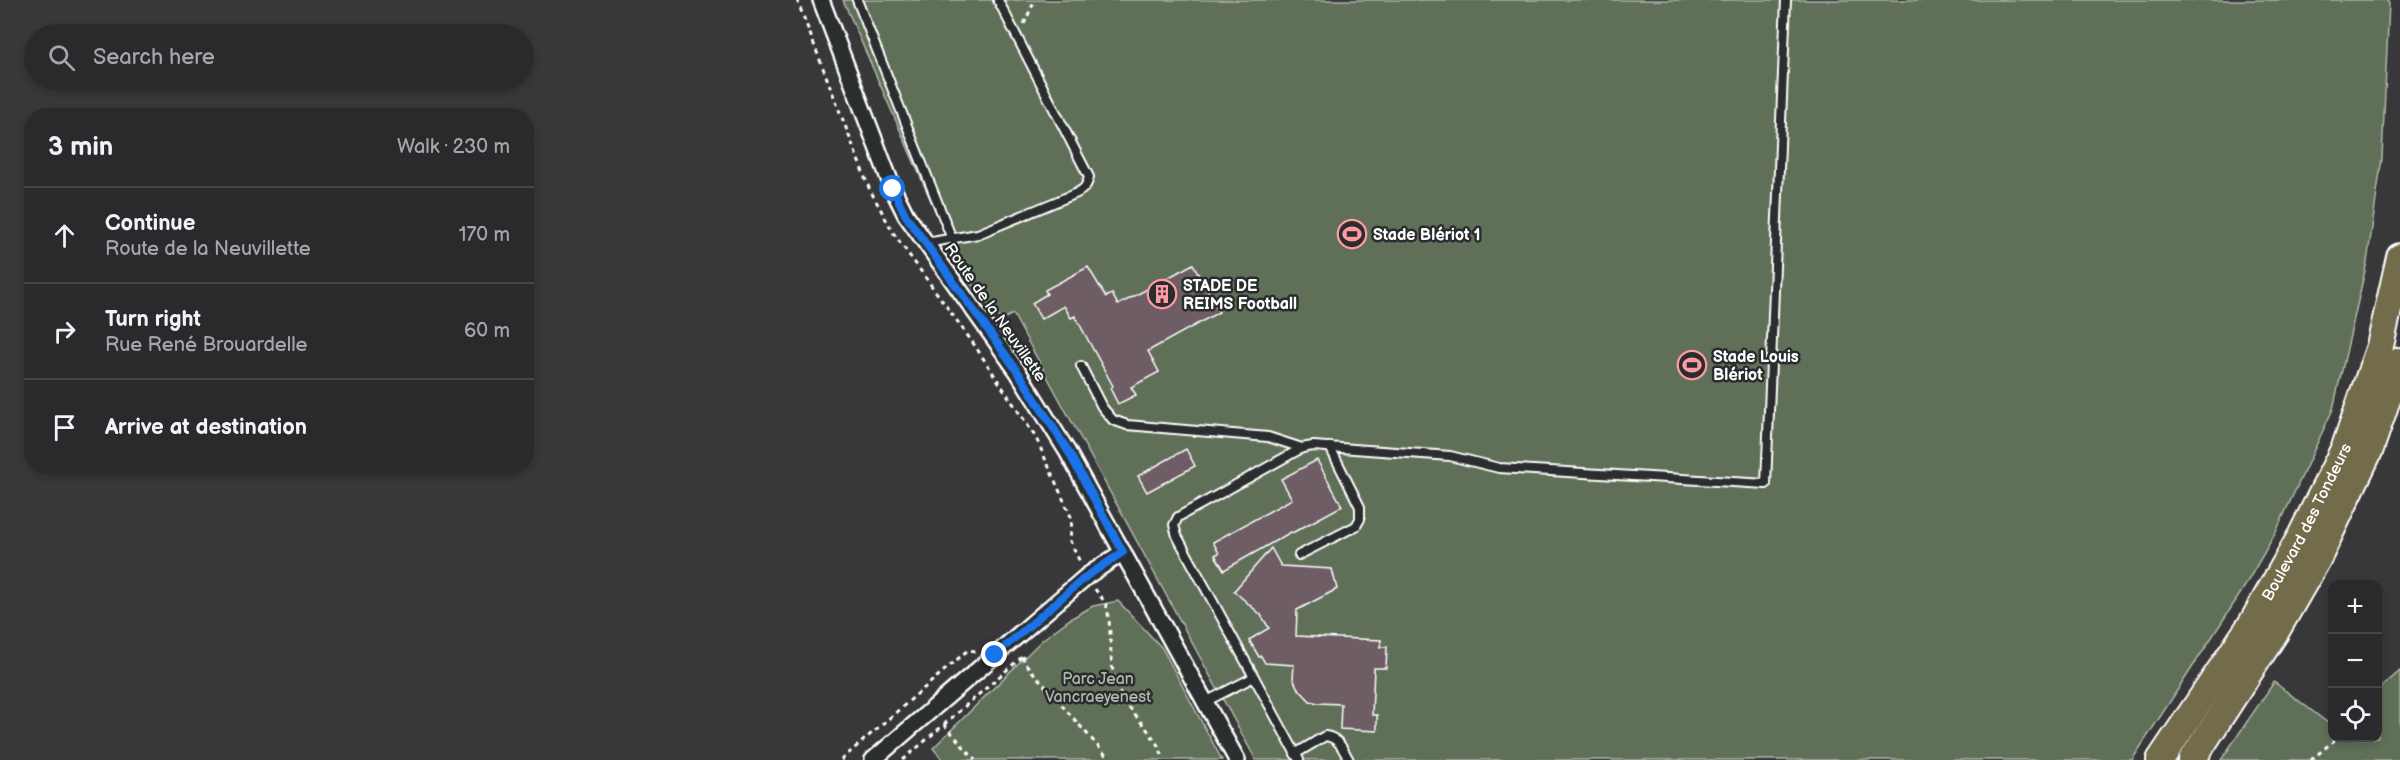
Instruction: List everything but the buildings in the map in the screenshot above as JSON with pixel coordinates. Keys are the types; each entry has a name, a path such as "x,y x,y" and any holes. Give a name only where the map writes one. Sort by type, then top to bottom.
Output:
{"highway":[{"name":"Boulevard des Tondeurs","path":"2160,760 2252,623 2302,534 2345,447 2380,346 2400,257"},
{"name":"Boulevard des Tondeurs","path":"2192,760 2276,631 2318,558 2370,449 2400,361"}],"street":[{"name":"Route de la Neuvillette","path":"821,0 893,189 906,216 1018,372 1068,451 1237,760"},
{"path":"873,760 1087,576 1123,552"}],"lane":[{"path":"857,0 952,239"},
{"path":"926,243 978,234 1077,193 1088,184 1089,177 998,0"},
{"path":"1349,760 1339,742 1330,736 1325,736 1297,757 1177,536 1174,525 1178,518 1302,448 1313,446 1450,456 1499,468 1766,483 1786,0"},
{"path":"1081,366 1102,406 1113,420 1127,425 1268,437 1302,448"},
{"path":"1299,555 1356,526 1360,519 1360,507 1330,447"},
{"path":"1205,702 1254,677"}],"path":[{"path":"1018,39 1035,0"},
{"path":"1087,576 1107,606 1111,663 1118,690 1127,705 1149,730 1164,760"},
{"path":"1017,636 1024,662 1110,760"},
{"path":"841,760 968,650 995,655"},
{"path":"903,760 1023,656"},
{"path":"945,724 975,760"},
{"path":"2311,760 2332,742"}],"green space":[{"name":"Stade Louis Blériot","path":"843,0 2386,0 2389,3 2382,158 2367,262 2333,409 2275,534 2242,591 2132,760 1256,760 1013,314 1001,320 963,274"},
{"name":"Parc Jean Vancraeyenest","path":"1118,601 1162,648 1222,760 943,760 933,748 1042,640 1070,619 1093,606"},
{"path":"2400,671 2400,760 2221,760 2274,682 2328,723 2328,742 2382,742 2382,687"}],"place":[{"name":"Stade Blériot 1","path":"1352,234"},
{"name":"STADE DE REIMS Football","path":"1162,294"},
{"name":"Stade Louis Blériot","path":"1692,365"}],"route":[{"path":"893,189 906,216 1018,372 1068,451 1123,552 1087,576 995,655"}]}
